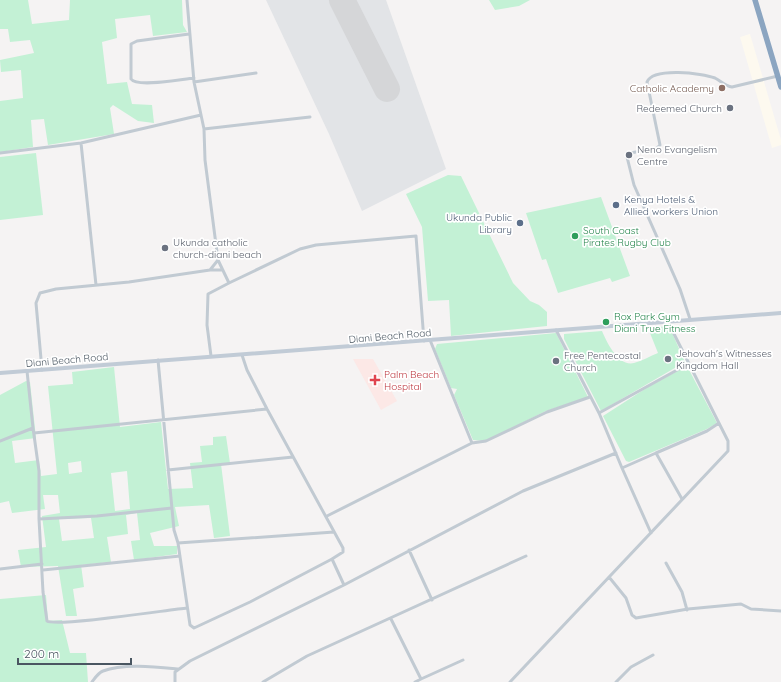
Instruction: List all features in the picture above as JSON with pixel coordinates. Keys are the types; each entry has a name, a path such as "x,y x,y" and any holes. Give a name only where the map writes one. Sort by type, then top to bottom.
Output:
{"highway":[{"path":"755,0 781,87"}],"main road":[{"name":"Diani Beach Road","path":"0,373 781,313"}],"street":[{"path":"187,0 194,82 204,130 205,160 218,260 229,283"},
{"path":"189,34 137,41 131,44 131,79 137,83 152,83 194,78"},
{"path":"194,82 256,73"},
{"path":"690,319 680,289 634,185 627,157 630,154 656,149 660,145 648,88 649,78 653,75 663,73 703,75 715,78 726,86 732,87 778,76"},
{"path":"0,153 81,143 201,115"},
{"path":"204,130 310,117"},
{"path":"81,143 96,285"},
{"path":"211,356 207,325 208,294 300,248 316,245 416,236 424,341"},
{"path":"210,270 218,260"},
{"path":"42,370 36,303 39,295 56,289 210,270 222,270"},
{"path":"510,682 728,451 729,444 668,322"},
{"path":"556,330 598,413 651,532"},
{"path":"430,340 472,443"},
{"path":"158,360 174,530 178,543 190,625 194,628 250,602 332,559 344,551 327,516 267,410 247,370 242,355"},
{"path":"598,413 688,364"},
{"path":"27,371 39,471 39,518 47,620 50,622 187,608"},
{"path":"327,516 472,443 486,441 547,412 590,397"},
{"path":"34,433 267,410"},
{"path":"622,468 707,431 719,423"},
{"path":"0,441 33,428"},
{"path":"175,682 174,674 190,661 344,585 523,491 616,453"},
{"path":"656,453 682,498"},
{"path":"168,470 293,457"},
{"path":"39,518 97,516 172,508"},
{"path":"178,543 334,532"},
{"path":"409,550 432,600"},
{"path":"43,570 180,556"},
{"path":"263,682 307,656 391,619 526,556"},
{"path":"332,559 344,585"},
{"path":"666,563 682,592 687,610"},
{"path":"0,569 42,564"},
{"path":"609,577 626,598 632,615 636,618 741,604 751,609 781,611"},
{"path":"391,619 421,679"},
{"path":"616,682 631,667 653,655"},
{"path":"415,682 463,660"},
{"path":"92,682 102,671 120,668 154,667 179,669"}],"shaded area":[{"path":"266,0 386,0 446,169 362,211 329,134"},
{"path":"750,34 781,140 781,145 772,148 740,37"},
{"name":"Palm Beach Hospital","path":"353,359 373,359 397,401 381,410"}],"green space":[{"path":"0,0 28,0 32,24 69,20 70,0 182,0 183,25 187,32 153,36 150,15 115,19 117,38 102,42 107,84 127,82 132,104 152,105 154,123 138,121 113,105 110,108 114,134 48,145 44,119 31,120 33,147 0,152 0,101 23,98 21,70 1,72 0,60 34,53 30,40 10,42 8,29 0,29"},
{"path":"489,0 530,0 519,6 495,10"},
{"path":"36,153 43,215 0,220 0,157"},
{"path":"448,175 461,176 513,283 530,301 539,305 547,312 547,326 451,336 449,300 428,301 422,227 406,194"},
{"name":"South Coast Pirates Rugby Club","path":"601,197 630,276 612,282 610,278 558,293 546,259 542,260 526,213"},
{"path":"669,326 685,362 601,411 564,339 564,334 602,331 610,347 619,358 629,363 634,363 658,353 648,328"},
{"path":"556,333 588,397 546,411 485,441 473,440 454,395 457,389 451,388 435,349 437,344"},
{"path":"687,366 717,423 707,429 629,462 626,461 603,416 648,387"},
{"path":"114,367 120,427 161,422 168,489 193,488 190,463 202,462 200,446 213,445 213,437 226,436 230,463 221,464 230,536 214,538 209,505 175,507 179,526 150,533 154,546 177,546 177,554 134,560 131,541 140,540 137,513 126,515 128,534 107,537 111,562 81,565 84,587 73,589 77,616 66,616 58,566 21,567 18,550 46,547 42,516 60,513 58,495 43,495 45,509 12,513 9,501 0,503 0,395 26,381 30,382 36,438 12,441 15,463 39,460 41,476 57,474 48,386 73,384 72,372","holes":["81,461 82,472 69,474 68,463","127,471 130,509 115,511 111,473","91,518 94,538 62,541 59,519"]},
{"path":"46,595 48,621 62,620 70,653 86,653 88,682 0,682 0,599"}],"runway":[{"path":"342,0 387,89"}],"place":[{"name":"Catholic Academy","path":"722,88"},
{"name":"Redeemed Church","path":"730,108"},
{"name":"Neno Evangelism Centre","path":"629,155"},
{"name":"Kenya Hotels & Allied workers Union","path":"616,205"},
{"name":"Ukunda Public Library","path":"520,223"},
{"name":"South Coast Pirates Rugby Club","path":"575,236"},
{"name":"Ukunda catholic church-diani beach","path":"165,248"},
{"name":"Rox Park Gym Diani True Fitness","path":"606,322"},
{"name":"Jehovah's Witnesses Kingdom Hall","path":"668,359"},
{"name":"Free Pentecostal Church","path":"556,361"},
{"name":"Palm Beach Hospital","path":"375,380"}]}
